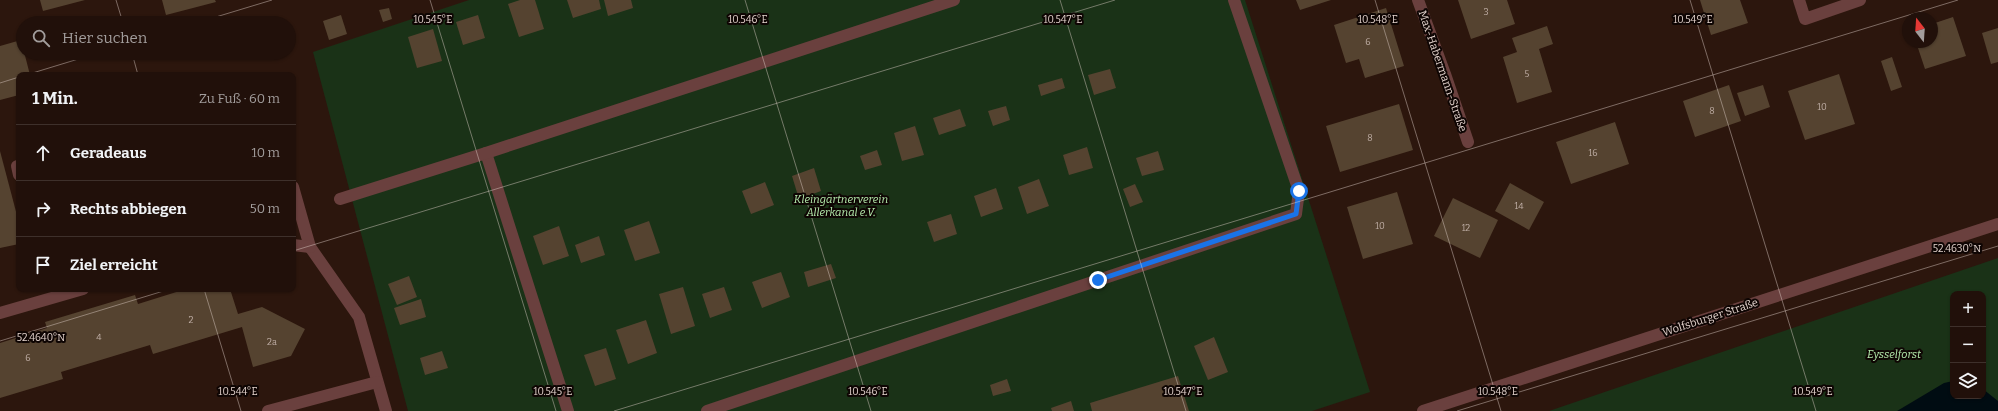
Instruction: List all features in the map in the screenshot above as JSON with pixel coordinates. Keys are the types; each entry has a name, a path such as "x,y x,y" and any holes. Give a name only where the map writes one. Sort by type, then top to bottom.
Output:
{"street":[{"path":"340,199 486,153 954,0"},
{"path":"706,411 1296,214 1299,191 1234,0"},
{"name":"Max-Habermann-Straße","path":"1418,0 1468,142"},
{"path":"1799,0 1805,19 1860,0"},
{"path":"486,153 568,411"},
{"path":"296,197 310,247 359,317 386,411"},
{"name":"Wolfsburger Straße","path":"1423,411 1998,224"},
{"path":"296,245 310,247"},
{"path":"0,313 49,294 63,292"},
{"path":"268,411 377,382"}],"green space":[{"name":"Kleingärtnerverein Allerkanal e.V.","path":"469,0 1245,0 1370,392 1312,411 408,411 313,52"},
{"name":"Eysselforst","path":"1998,258 1998,411 1549,411"}],"shaded area":[{"path":"1950,382 1950,399 1986,399 1986,391 1998,401 1998,411 1897,411 1944,383"}],"building":[{"path":"40,0 85,0 43,11"},
{"path":"162,0 215,0 216,2 166,15"},
{"path":"520,0 535,0 544,29 519,37 508,4"},
{"path":"567,0 599,0 601,9 573,18"},
{"path":"604,0 631,0 633,8 608,16"},
{"path":"1296,0 1331,0 1300,10"},
{"path":"1458,0 1507,0 1515,24 1471,39"},
{"path":"1700,0 1740,0 1748,23 1711,35"},
{"path":"389,8 392,19 383,22 379,10"},
{"path":"1386,8 1404,66 1365,78 1359,59 1346,63 1334,25"},
{"path":"341,15 347,34 329,40 323,21"},
{"path":"478,15 485,38 463,45 456,22"},
{"path":"1953,17 1966,56 1925,69 1918,48 1938,48 1938,22"},
{"path":"1547,26 1553,44 1539,49 1552,92 1517,103 1503,57 1517,52 1512,38"},
{"path":"1998,28 1998,62 1991,64 1982,33"},
{"path":"433,29 442,61 417,68 408,37"},
{"path":"16,41 16,60 26,60 29,72 16,72 16,96 0,100 0,46"},
{"path":"1892,57 1902,87 1891,91 1881,61"},
{"path":"1110,69 1116,88 1094,95 1088,75"},
{"path":"1839,74 1855,124 1805,140 1788,91"},
{"path":"1062,78 1065,88 1041,96 1038,85"},
{"path":"1729,85 1741,121 1695,137 1683,101"},
{"path":"1763,85 1770,107 1745,116 1737,93"},
{"path":"1399,104 1413,150 1340,172 1326,126"},
{"path":"1006,106 1010,120 993,126 988,111"},
{"path":"960,109 966,126 939,135 933,118"},
{"path":"1615,122 1629,164 1571,184 1556,142"},
{"path":"915,126 924,155 902,161 894,133"},
{"path":"1087,147 1093,168 1069,175 1063,155"},
{"path":"877,150 882,165 865,170 860,156"},
{"path":"0,151 16,212 16,245 0,248"},
{"path":"1158,151 1164,170 1142,176 1136,158"},
{"path":"814,168 821,191 799,199 792,176"},
{"path":"1039,179 1049,206 1027,214 1018,187"},
{"path":"765,182 774,205 751,214 742,191"},
{"path":"1510,183 1544,202 1529,230 1495,211"},
{"path":"1135,184 1143,202 1130,207 1123,189"},
{"path":"996,188 1003,209 981,217 974,196"},
{"path":"1397,192 1413,244 1363,259 1347,207"},
{"path":"1453,198 1498,220 1480,258 1434,236"},
{"path":"951,214 957,234 934,242 927,222"},
{"path":"649,221 660,253 635,261 624,230"},
{"path":"559,226 569,256 543,265 533,236"},
{"path":"599,236 605,255 581,263 575,245"},
{"path":"831,264 836,278 808,287 804,272"},
{"path":"781,272 790,297 762,308 752,282"},
{"path":"409,276 417,297 397,305 388,284"},
{"path":"683,287 695,326 671,334 659,294"},
{"path":"724,287 732,310 710,318 702,294"},
{"path":"176,292 231,292 238,314 262,307 305,329 291,356 253,367 242,327 153,354 150,345 61,372 63,379 0,398 0,343 47,328 45,322 135,295 138,304"},
{"path":"421,299 426,317 400,325 394,308"},
{"path":"646,320 657,353 628,364 616,330"},
{"path":"1214,337 1228,372 1208,380 1194,346"},
{"path":"606,348 616,379 595,386 584,355"},
{"path":"442,351 448,368 425,375 420,358"},
{"path":"1178,376 1189,411 1092,411 1090,403"},
{"path":"1007,379 1011,391 993,396 990,385"},
{"path":"1071,401 1074,411 1052,411 1051,408"}],"route":[{"path":"1098,280 1296,214 1299,191"}]}
